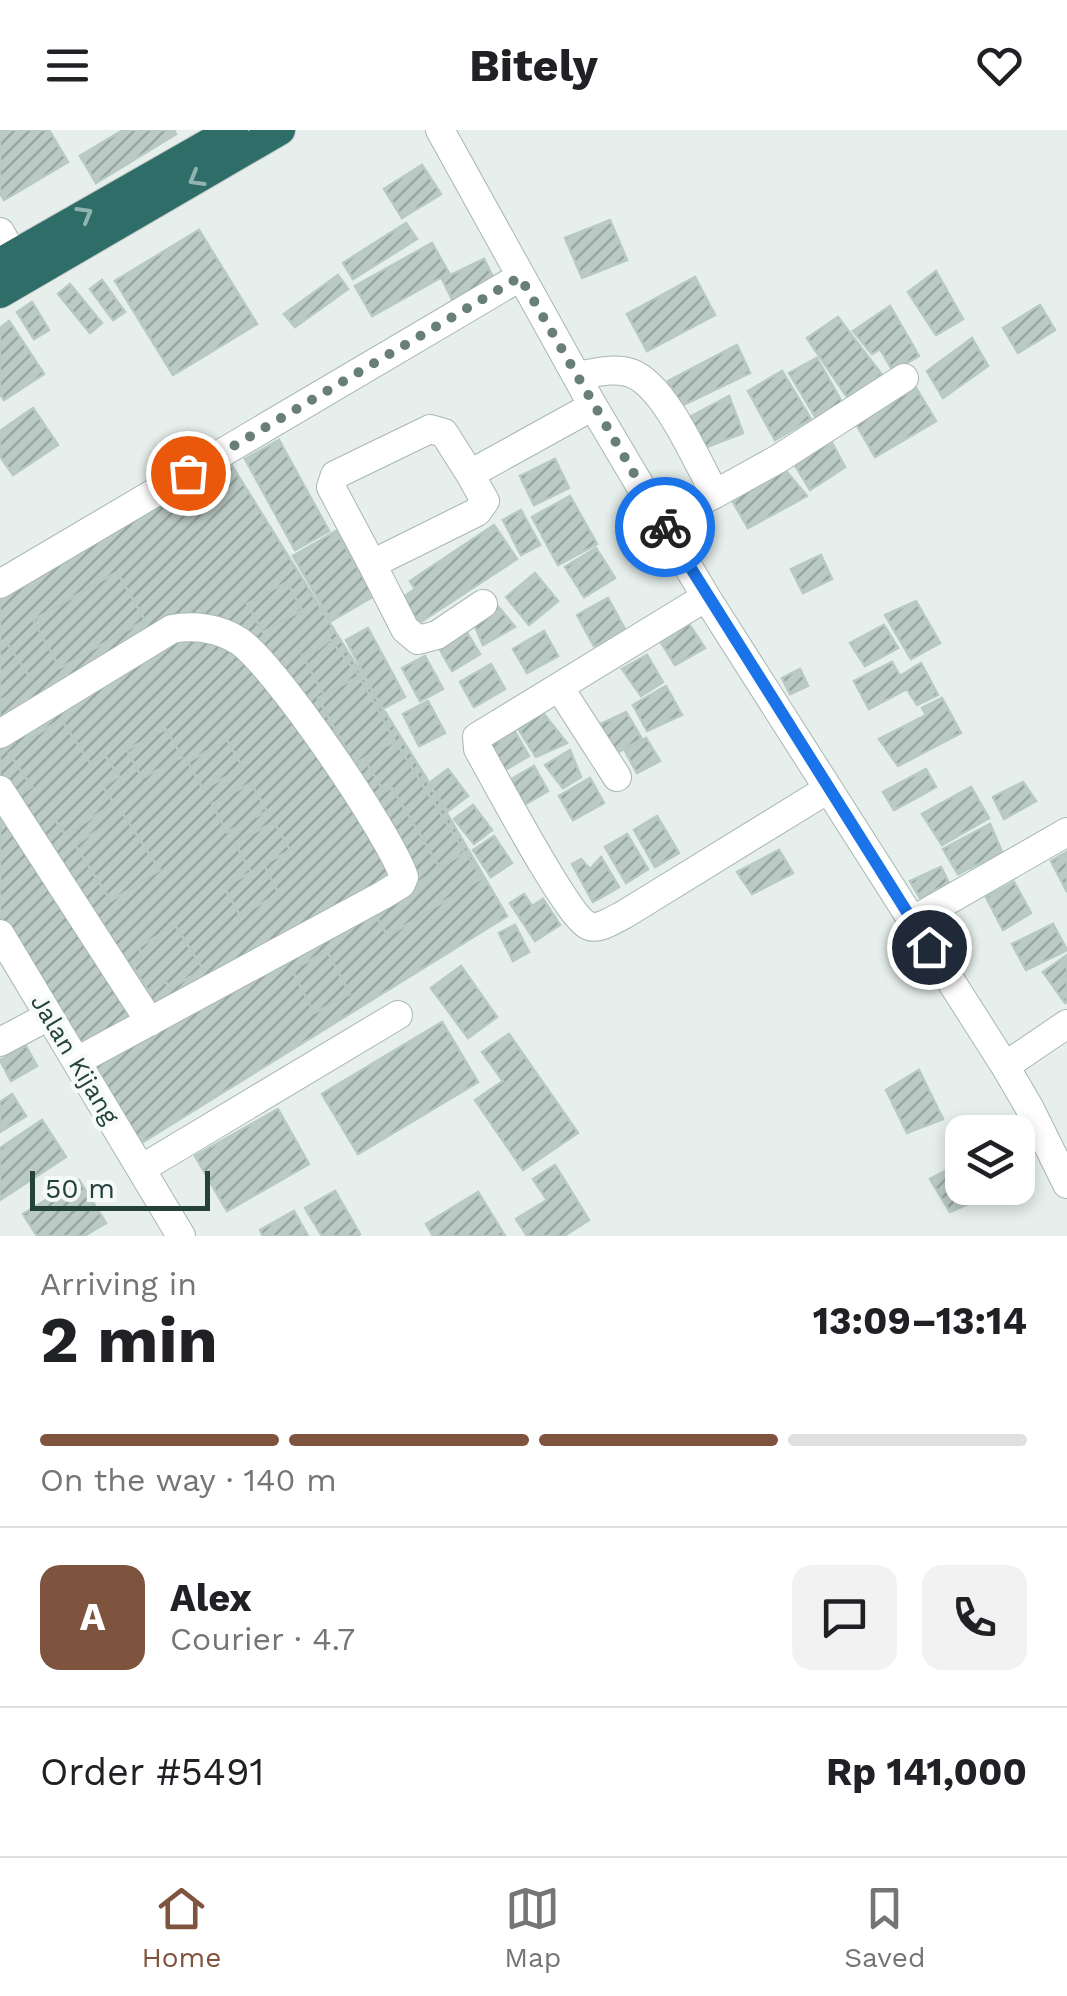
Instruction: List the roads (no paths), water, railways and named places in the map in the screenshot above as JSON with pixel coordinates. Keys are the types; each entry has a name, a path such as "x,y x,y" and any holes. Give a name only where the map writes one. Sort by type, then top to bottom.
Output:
{"highway":[{"path":"4,250 233,130"},
{"path":"0,293 280,130"}],"street":[{"path":"440,130 593,406 706,597 1005,1066 1067,1184"},
{"path":"0,584 520,277"},
{"path":"576,376 611,370 629,372 642,379 658,394 715,494"},
{"path":"661,521 778,459 904,378"},
{"path":"470,474 593,406"},
{"path":"372,564 481,509 484,498 444,433 430,429 335,475 332,488 372,564 412,638 437,635 483,604"},
{"path":"706,597 477,737 476,743 550,874 586,925 598,927 828,788"},
{"path":"0,734 149,640 172,628 202,626 236,639 256,655 337,764 404,877 401,884 77,1061"},
{"path":"559,687 617,777"},
{"path":"0,790 150,1022"},
{"path":"912,921 1067,832"},
{"name":"Jalan Kijang","path":"0,934 181,1236"},
{"path":"0,1042 48,1016"},
{"path":"141,1170 398,1016"},
{"path":"1005,1066 1067,1024"}]}
